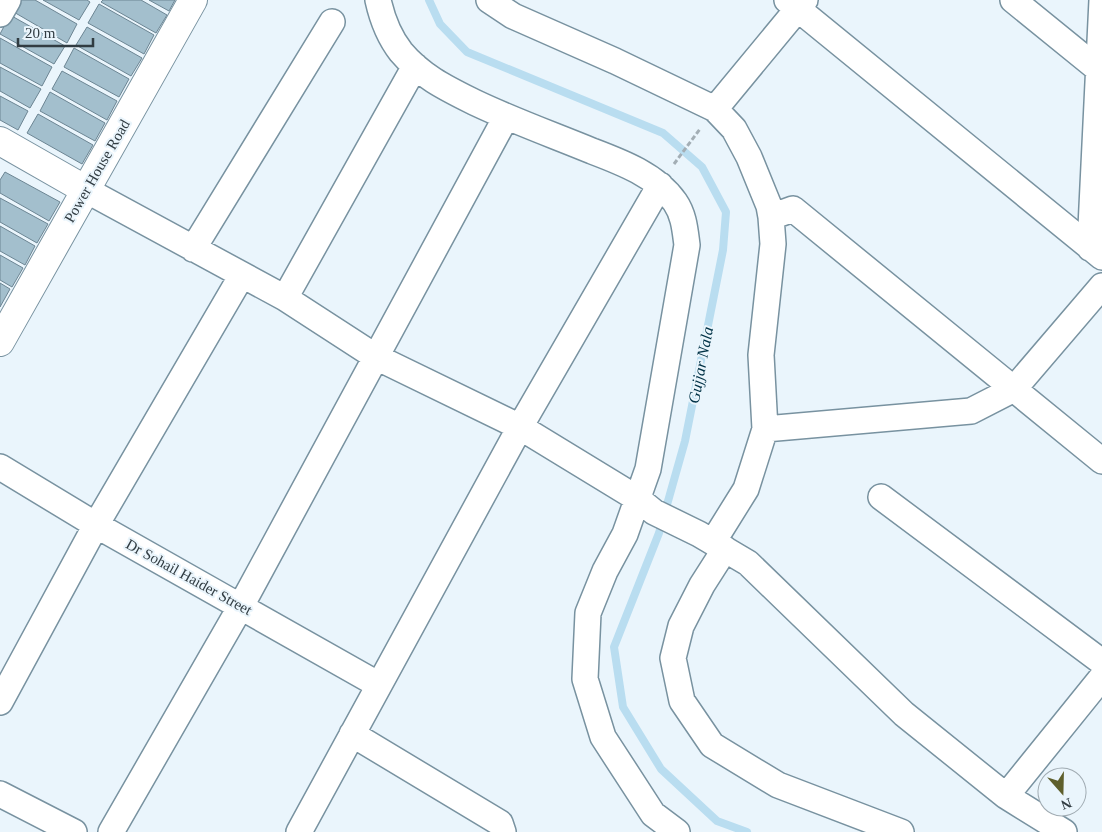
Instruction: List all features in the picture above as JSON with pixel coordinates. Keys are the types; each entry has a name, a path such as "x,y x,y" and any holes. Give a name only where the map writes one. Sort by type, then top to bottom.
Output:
{"street":[{"path":"0,14 8,0"},
{"name":"Power House Road","path":"0,342 193,0"},
{"path":"378,0 386,26 400,51 436,83 506,117 664,178 684,221 687,245 648,469 646,506 625,534 606,571 588,613 585,679 603,737 653,814 677,832"},
{"path":"489,0 513,16 615,61 708,118 734,129 748,157 769,206 773,244 762,356 765,429 746,489 713,542 702,585 681,626 673,658 682,701 712,745 778,785 900,832"},
{"path":"1013,0 1100,56"},
{"path":"1096,252 1102,0"},
{"path":"708,118 797,3 1096,252"},
{"path":"193,249 332,22"},
{"path":"284,298 415,66"},
{"path":"111,832 242,606 506,117"},
{"path":"0,141 284,298 376,357 520,426 646,506 748,563 904,714 1006,796 1064,832"},
{"path":"299,832 520,426 664,178"},
{"path":"771,218 793,209 1102,461"},
{"path":"0,702 96,525 242,275"},
{"path":"765,429 971,411 1014,389 1102,286"},
{"name":"Dr Sohail Haider Street","path":"0,467 96,525 379,685"},
{"path":"881,497 1102,662"},
{"path":"1006,796 1102,676"},
{"path":"352,734 499,829"},
{"path":"0,794 74,832"}],"path":[{"path":"664,178 708,118"}],"building":[{"path":"18,0 35,0 77,24 67,43 12,11"},
{"path":"43,0 87,0 90,2 79,20"},
{"path":"103,0 141,0 167,15 156,33 101,2"},
{"path":"149,0 175,0 169,11"},
{"path":"99,4 154,35 144,54 88,23"},
{"path":"10,15 65,46 54,64 0,34"},
{"path":"87,27 142,58 131,76 76,45"},
{"path":"0,38 52,67 42,86 0,63"},
{"path":"74,48 129,79 119,97 64,67"},
{"path":"0,67 41,89 30,108 0,91"},
{"path":"62,71 117,101 107,120 52,89"},
{"path":"50,92 105,123 95,141 40,111"},
{"path":"0,96 28,111 18,130 0,120"},
{"path":"38,114 93,145 82,164 27,133"},
{"path":"5,172 60,202 49,221 0,193 0,180"},
{"path":"0,198 48,224 37,243 0,222"},
{"path":"0,226 35,246 25,265 0,251"},
{"path":"0,255 23,268 12,287 0,280"},
{"path":"0,283 10,289 0,307"}],"waterway":[{"name":"Gujjar Nala","path":"429,0 440,24 467,52 663,133 702,167 726,212 723,250 685,441 659,533 614,647 623,707 661,769 717,821 747,832"}]}
